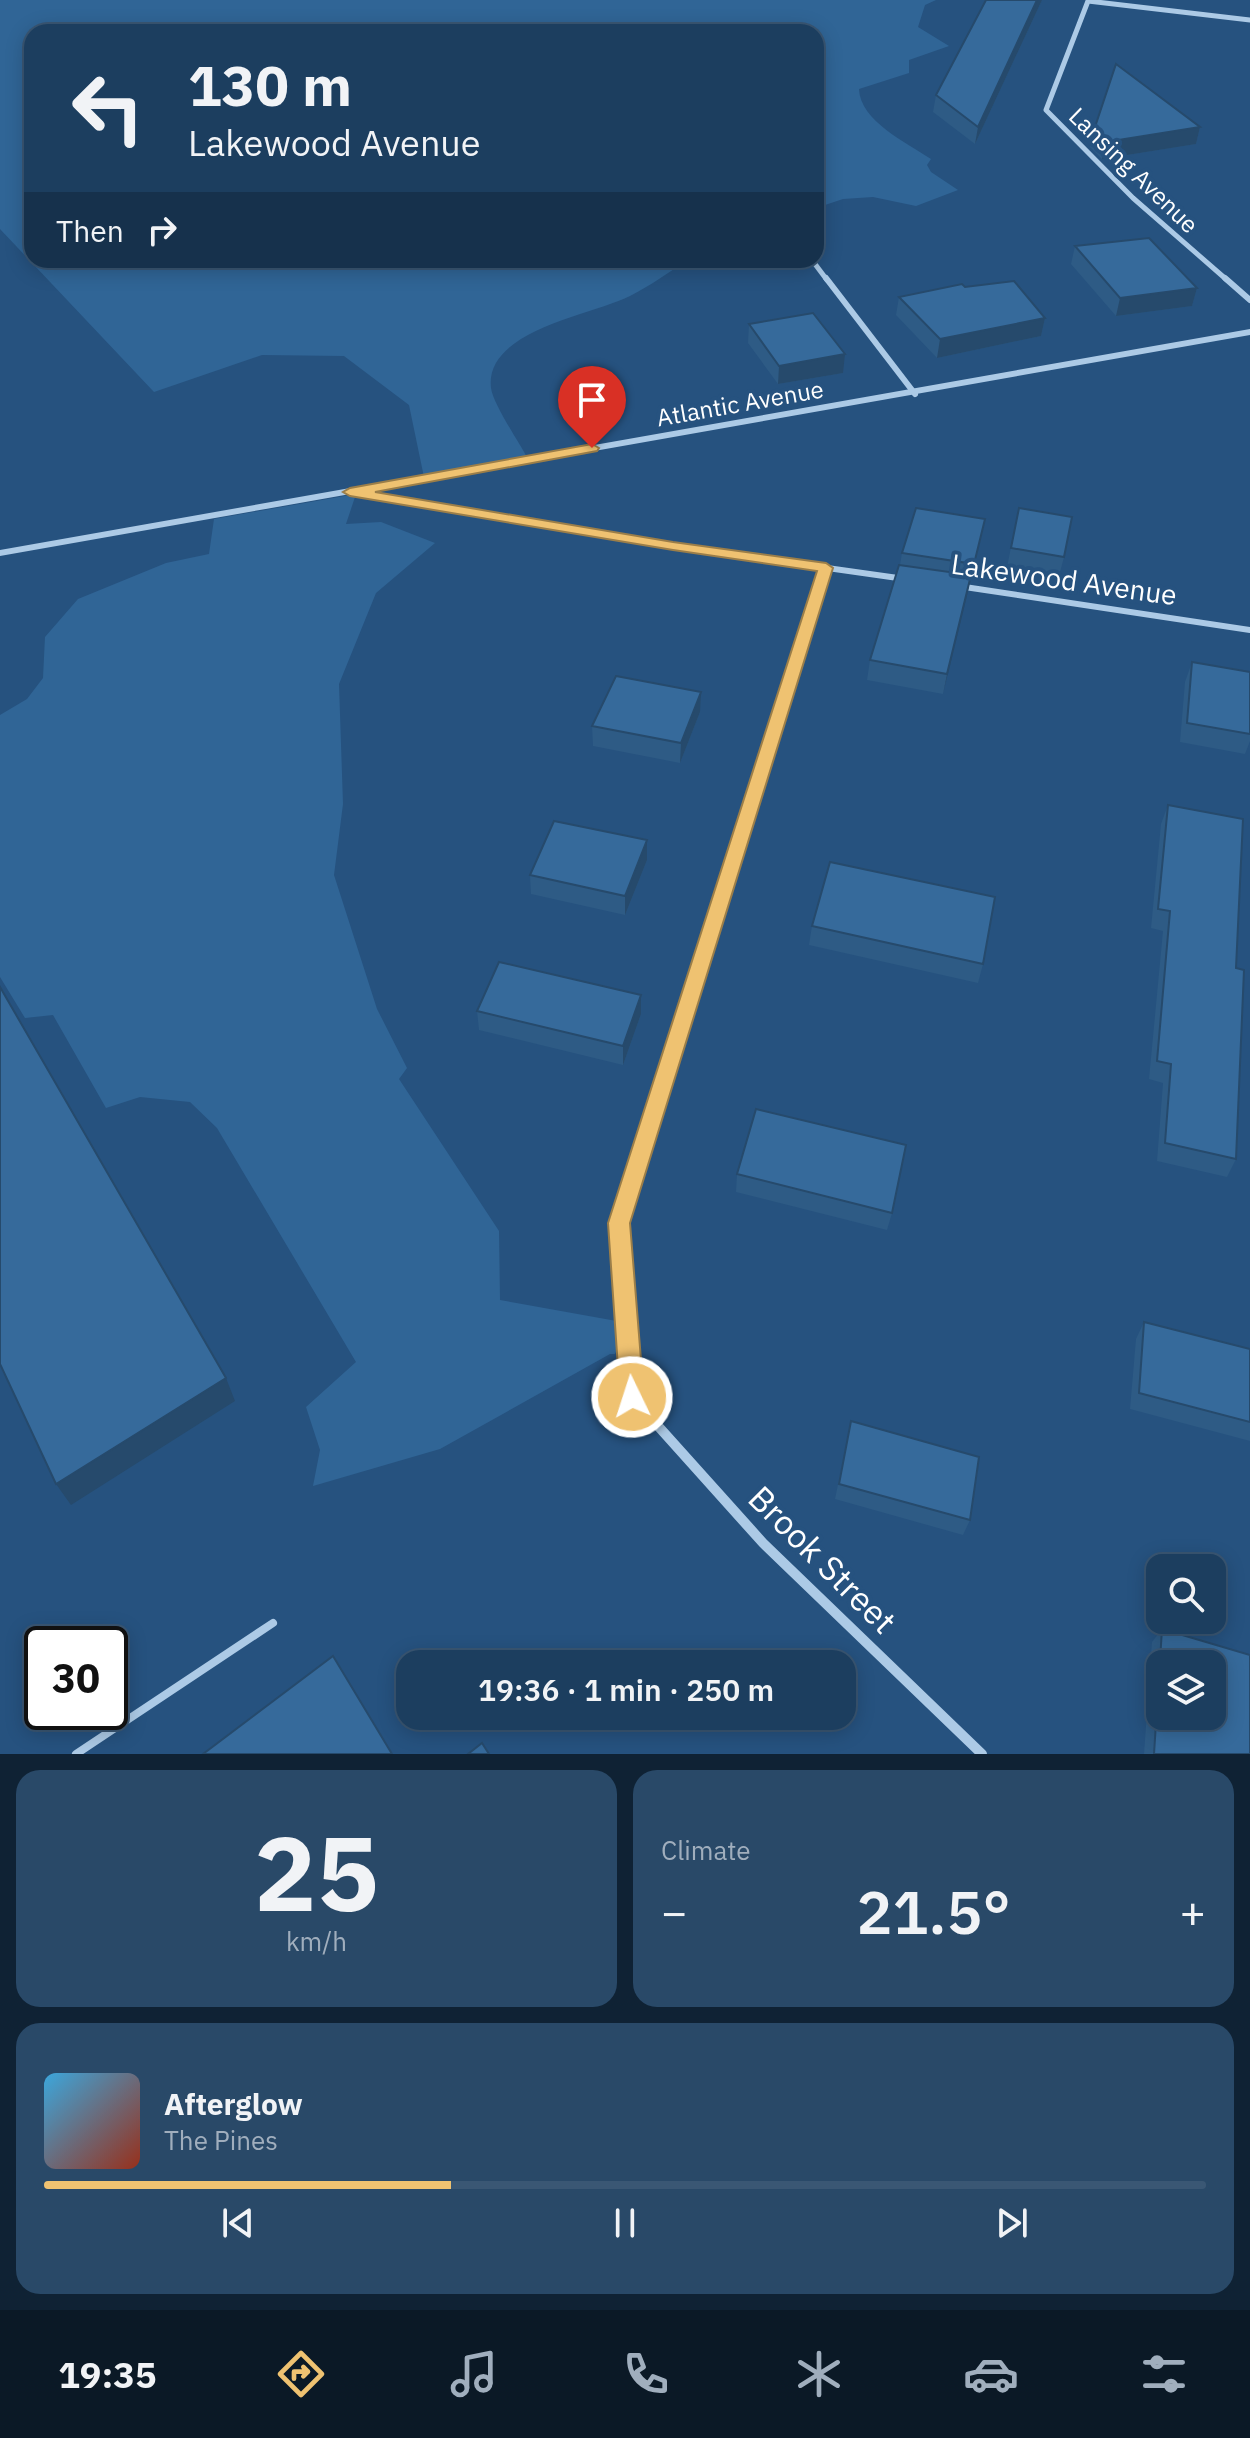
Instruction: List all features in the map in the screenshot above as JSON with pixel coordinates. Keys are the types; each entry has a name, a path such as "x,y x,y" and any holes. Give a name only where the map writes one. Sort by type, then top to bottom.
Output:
{"street":[{"path":"1088,1 1250,20"},
{"name":"Lansing Avenue","path":"1088,1 1046,110 1133,198 1250,300"},
{"path":"818,268 915,394"},
{"name":"Atlantic Avenue","path":"0,553 915,394 1250,332"},
{"name":"Lakewood Avenue","path":"350,492 673,546 920,581"},
{"name":"Brook Street","path":"826,568 619,1223 632,1397 763,1543 982,1754"},
{"name":"Lakewood Avenue","path":"952,585 1250,630"}],"lane":[{"path":"76,1754 273,1623"}],"shaded area":[{"path":"0,0 936,0 925,5 918,27 949,46 909,60 909,73 859,89 861,101 876,121 931,159 927,165 931,172 958,190 916,206 873,197 843,199 824,205 824,24 24,24 24,254 0,229"},
{"path":"37,268 675,268 630,296 544,327 522,338 505,352 493,368 491,388 501,413 528,459 518,465 425,482 409,405 344,356 262,355 154,392"},
{"path":"356,494 346,524 381,522 435,543 376,593 339,684 343,804 334,875 377,1009 407,1068 399,1079 499,1231 500,1300 622,1322 622,1339 615,1354 440,1449 313,1486 320,1450 306,1407 356,1362 217,1128 190,1102 140,1097 106,1108 53,1015 25,1018 0,977 0,715 27,699 43,678 45,637 78,599 166,563 209,554 214,519"}],"building":[{"path":"986,0 1037,0 978,127 936,95"},
{"path":"1116,64 1200,127 1106,142 1094,130"},
{"path":"1149,238 1197,288 1120,298 1075,246"},
{"path":"1014,281 1045,318 940,339 899,297 962,284 965,287"},
{"path":"813,313 845,354 779,366 749,324"},
{"path":"916,508 985,519 974,564 902,553"},
{"path":"1019,508 1072,517 1064,557 1011,548"},
{"path":"899,565 971,575 947,674 870,660"},
{"path":"1192,662 1250,672 1250,734 1187,723"},
{"path":"616,676 701,692 681,743 592,726"},
{"path":"1168,805 1243,819 1236,968 1244,970 1236,1159 1165,1143 1171,1064 1157,1061 1170,911 1158,909"},
{"path":"554,821 647,840 625,896 530,875"},
{"path":"830,862 995,897 983,964 812,926"},
{"path":"499,962 641,995 623,1046 477,1011"},
{"path":"0,987 226,1378 56,1484 0,1364"},
{"path":"756,1109 906,1145 892,1213 737,1174"},
{"path":"1144,1322 1250,1349 1250,1422 1139,1393"},
{"path":"851,1421 979,1457 970,1520 839,1484"},
{"path":"1162,1634 1179,1634 1250,1655 1250,1754 1154,1754 1156,1730 1226,1730 1226,1650 1161,1650"},
{"path":"333,1656 392,1754 203,1754"},
{"path":"482,1743 489,1754 468,1754"}],"route":[{"path":"592,448 350,492 826,568 619,1223 632,1397"}]}
